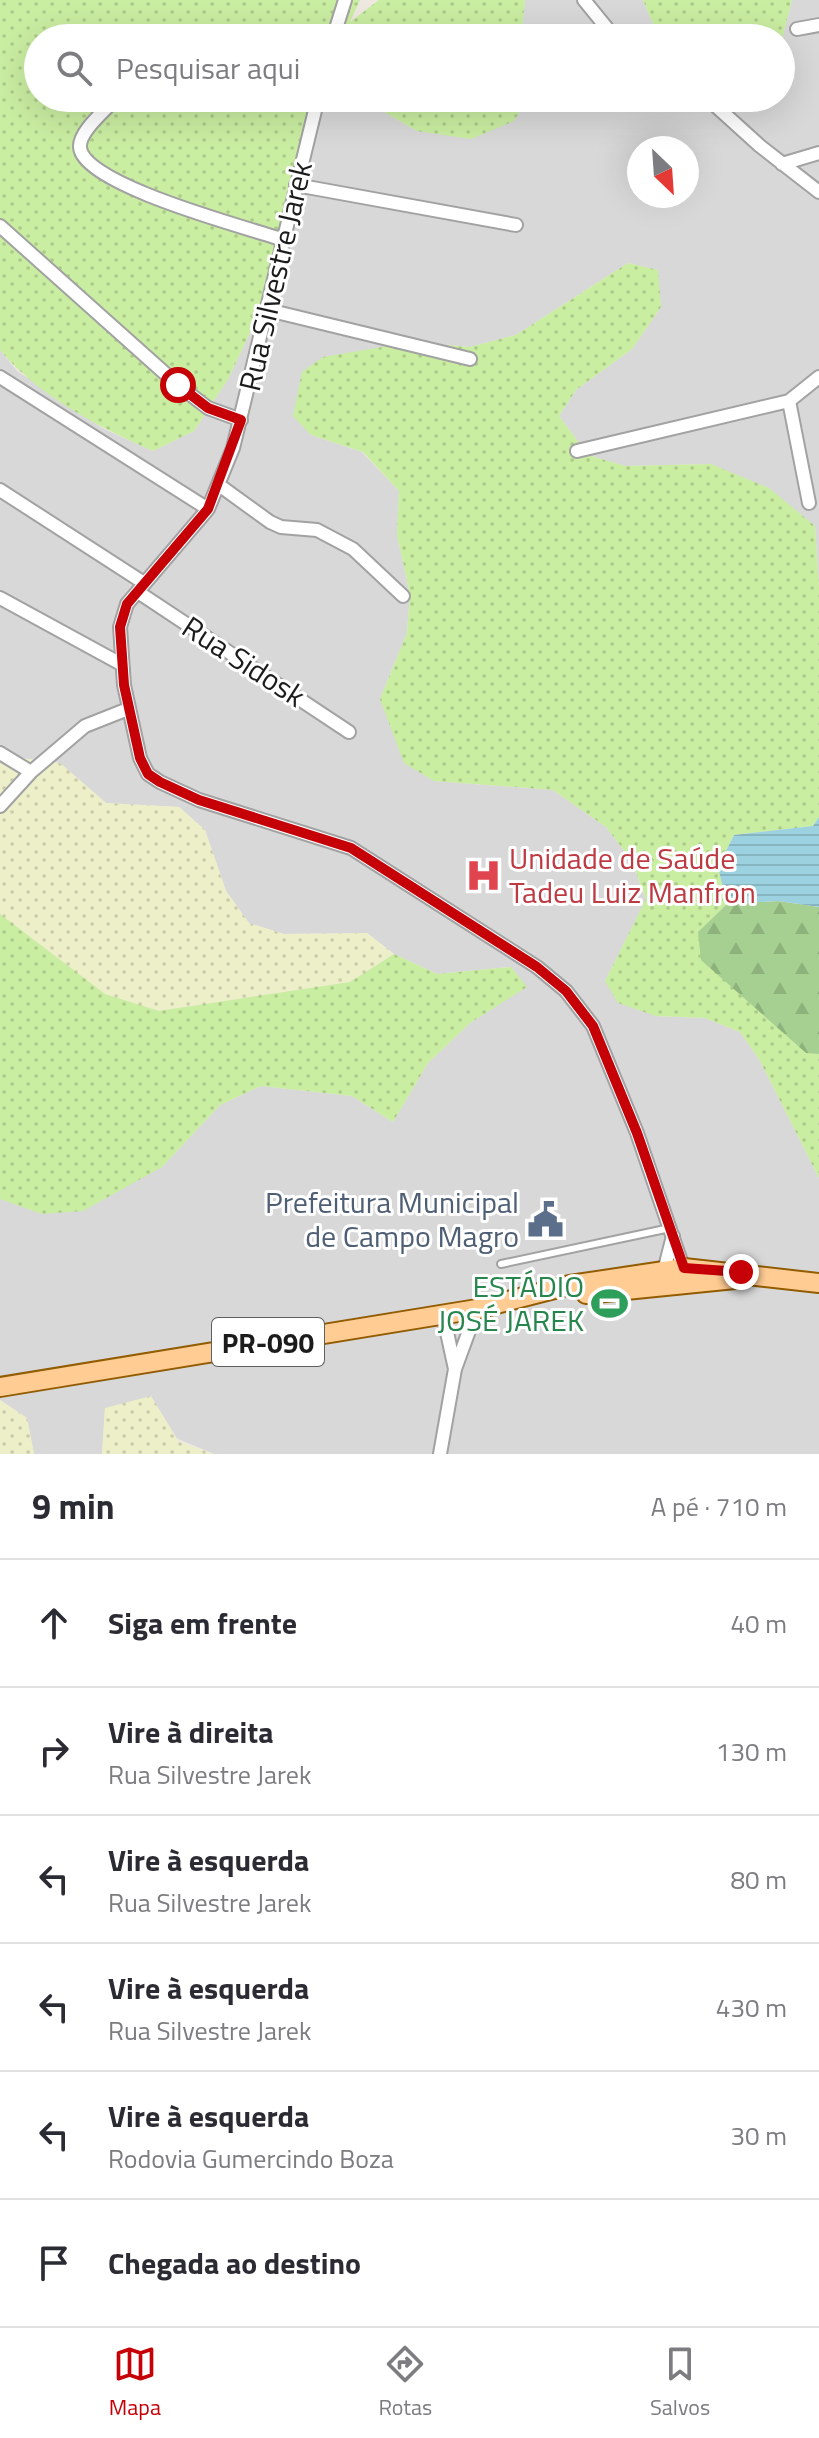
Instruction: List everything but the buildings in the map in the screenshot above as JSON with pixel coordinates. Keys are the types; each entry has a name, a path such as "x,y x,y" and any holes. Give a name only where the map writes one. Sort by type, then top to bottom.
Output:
{"main road":[{"name":"PR-090","path":"0,1387 477,1309 552,1288 664,1269 686,1277 758,1277 819,1283"},
{"name":"PR-090","path":"535,1295 664,1289 686,1277"}],"street":[{"path":"337,24 345,0"},
{"path":"584,0 604,24"},
{"path":"797,29 819,25"},
{"path":"104,112 81,138 80,151 126,189 284,240"},
{"name":"Rua Silvestre Jarek","path":"314,112 241,420 219,485 208,509 127,604 120,627 121,664 140,758 148,774 199,800 351,848 537,967 566,991 593,1026 637,1133 686,1277"},
{"path":"723,112 819,192"},
{"path":"782,164 819,153"},
{"path":"296,185 516,225"},
{"path":"0,226 178,385 208,408 241,420"},
{"path":"268,310 470,359"},
{"path":"0,377 208,509"},
{"path":"577,451 789,401 819,377"},
{"path":"789,401 809,503"},
{"path":"219,485 270,522 281,527 317,530 353,549 403,596"},
{"name":"Rua Sidosk","path":"0,490 349,732"},
{"path":"0,598 121,664"},
{"path":"0,806 31,772 85,726 128,709"},
{"path":"0,753 31,772"},
{"path":"664,1289 664,1269 672,1232"},
{"path":"440,1454 455,1369 477,1309"},
{"path":"443,1314 455,1369"}],"lane":[{"path":"501,1264 672,1232"}],"shaded area":[{"path":"525,0 643,0 653,24 522,24"},
{"path":"792,0 819,0 819,588 815,526 711,464 625,466 588,455 559,416 576,390 632,349 661,307 657,270 628,263 516,335 470,347 412,342 311,435 362,452 399,491 397,535 410,594 407,633 380,699 434,781 553,790 606,827 632,861 646,900 605,981 656,1016 705,1018 740,1032 759,1059 819,1178 819,1454 214,1454 105,1408 102,1454 34,1454 27,1418 0,1400 0,1199 162,1167 220,1105 261,1086 352,1096 393,1122 428,1063 470,1023 526,987 510,967 437,974 394,954 367,933 284,934 249,923 226,891 205,830 179,807 106,803 60,763 13,757 0,750 0,350 17,371 104,429 153,451 194,431 228,379 267,297 316,112 384,112 417,131 480,112 795,112 795,24 786,24"}],"green space":[{"path":"0,0 360,0 350,22 379,0 525,0 522,24 24,24 24,112 316,112 267,297 228,379 194,431 153,451 70,409 32,382 0,350"},
{"path":"643,0 792,0 786,24 653,24"},
{"path":"384,112 520,112 514,121 471,139 417,131"},
{"path":"628,263 658,270 661,307 632,349 576,390 559,416 588,455 625,466 711,464 769,488 815,526 819,588 819,817 813,826 734,835 718,867 727,904 698,932 806,1053 819,1054 819,1178 759,1059 740,1032 705,1018 656,1016 618,1003 605,981 646,899 632,861 606,827 553,790 434,781 404,763 380,699 407,633 410,594 397,535 399,491 363,452 311,435 293,416 302,372 323,357 412,342 470,347 516,335"},
{"path":"0,750 13,757 60,763 106,803 179,807 205,830 226,891 249,923 284,934 367,933 394,954 350,982 159,1011 105,994 0,914"},
{"path":"778,901 819,907 819,1054 806,1053 701,960 698,932 727,904"},
{"path":"0,914 105,994 159,1011 350,982 394,954 437,974 511,967 527,987 470,1023 428,1063 393,1122 352,1096 261,1086 220,1105 162,1167 83,1211 42,1214 0,1199"},
{"path":"151,1396 179,1442 214,1454 102,1454 105,1408"},
{"path":"0,1400 27,1418 34,1454 0,1454"}],"water":[{"path":"819,817 819,907 778,901 727,904 718,867 734,835 813,826"}],"place":[{"name":"Unidade de Saúde Tadeu Luiz Manfron","path":"483,875"},
{"name":"Prefeitura Municipal de Campo Magro","path":"545,1219"},
{"name":"ESTÁDIO JOSÉ JAREK","path":"610,1303"}],"route":[{"path":"178,385 208,408 241,420 208,509 127,604 120,627 124,685 140,758 148,774 199,800 351,848 537,967 566,991 593,1026 637,1133 684,1268 741,1272"}]}
